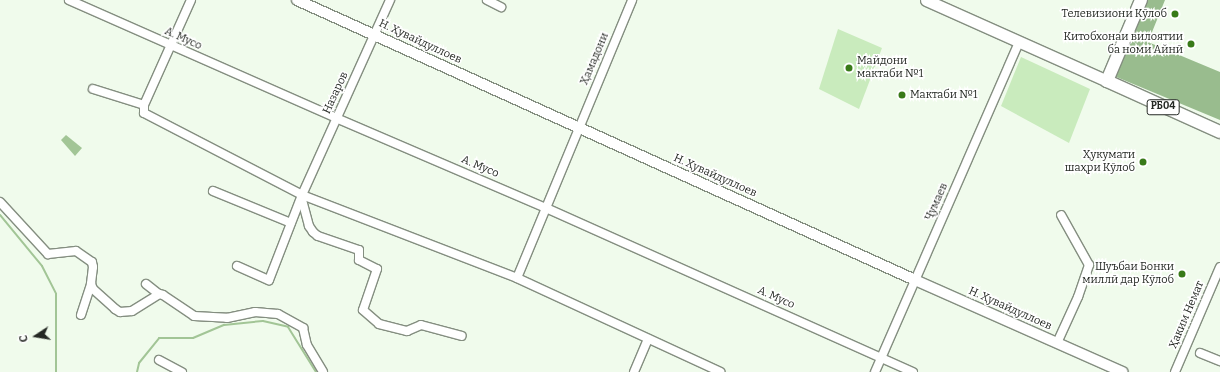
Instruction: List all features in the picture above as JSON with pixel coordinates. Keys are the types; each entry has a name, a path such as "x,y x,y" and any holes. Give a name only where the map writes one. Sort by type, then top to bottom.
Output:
{"main road":[{"path":"926,0 1107,82 1141,0"},
{"name":"РБ04","path":"1107,82 1220,132"}],"street":[{"name":"А. Мусо","path":"69,0 336,118 546,208 914,372"},
{"path":"191,0 144,105 144,113 302,196 517,278 720,372"},
{"name":"Н. Ҳувайдуллоев","path":"297,0 375,34 915,280 1123,372"},
{"name":"Назаров","path":"237,266 269,280 302,196 390,0"},
{"path":"487,0 501,6"},
{"name":"Ҳамадони","path":"517,278 632,0"},
{"name":"Ҷумаев","path":"875,372 1019,42"},
{"path":"93,89 144,105"},
{"path":"213,191 291,223"},
{"path":"302,196 309,226 313,232 318,236 359,250 359,260 377,269 363,310 379,324 407,331 421,325 462,336"},
{"path":"0,202 48,254 76,251 92,262 93,267 91,284 81,315"},
{"path":"1057,343 1078,297 1089,266 1061,215"},
{"name":"Ҳаким Немат","path":"1175,372 1220,267"},
{"path":"91,284 93,289 120,312 132,311 160,294"},
{"path":"146,284 194,316 227,318 255,312 278,314 303,328 307,345 323,372"},
{"path":"634,372 648,339"},
{"path":"1200,353 1220,361"},
{"path":"160,360 182,372"}],"shaded area":[{"path":"1148,0 1165,0 1148,42 1220,72 1220,120 1114,76"},
{"name":"Майдони мактаби №1","path":"838,29 882,48 859,109 819,89"},
{"path":"1021,57 1090,89 1069,143 1001,106"},
{"path":"66,135 82,148 75,156 61,140"}],"waterway":[{"path":"0,215 42,266 56,294 56,372"},
{"path":"137,372 139,363 159,338 193,338 224,325 263,321 288,327 316,372"}],"place":[{"name":"Телевизиони Кӯлоб","path":"1175,14"},
{"name":"Китобхонаи вилоятии ба номи Айнӣ","path":"1191,44"},
{"name":"Майдони мактаби №1","path":"849,68"},
{"name":"Мактаби №1","path":"902,95"},
{"name":"Ҳукумати шаҳри Кӯлоб","path":"1143,162"},
{"name":"Шуъбаи Бонки миллӣ дар Кӯлоб","path":"1182,274"}]}
